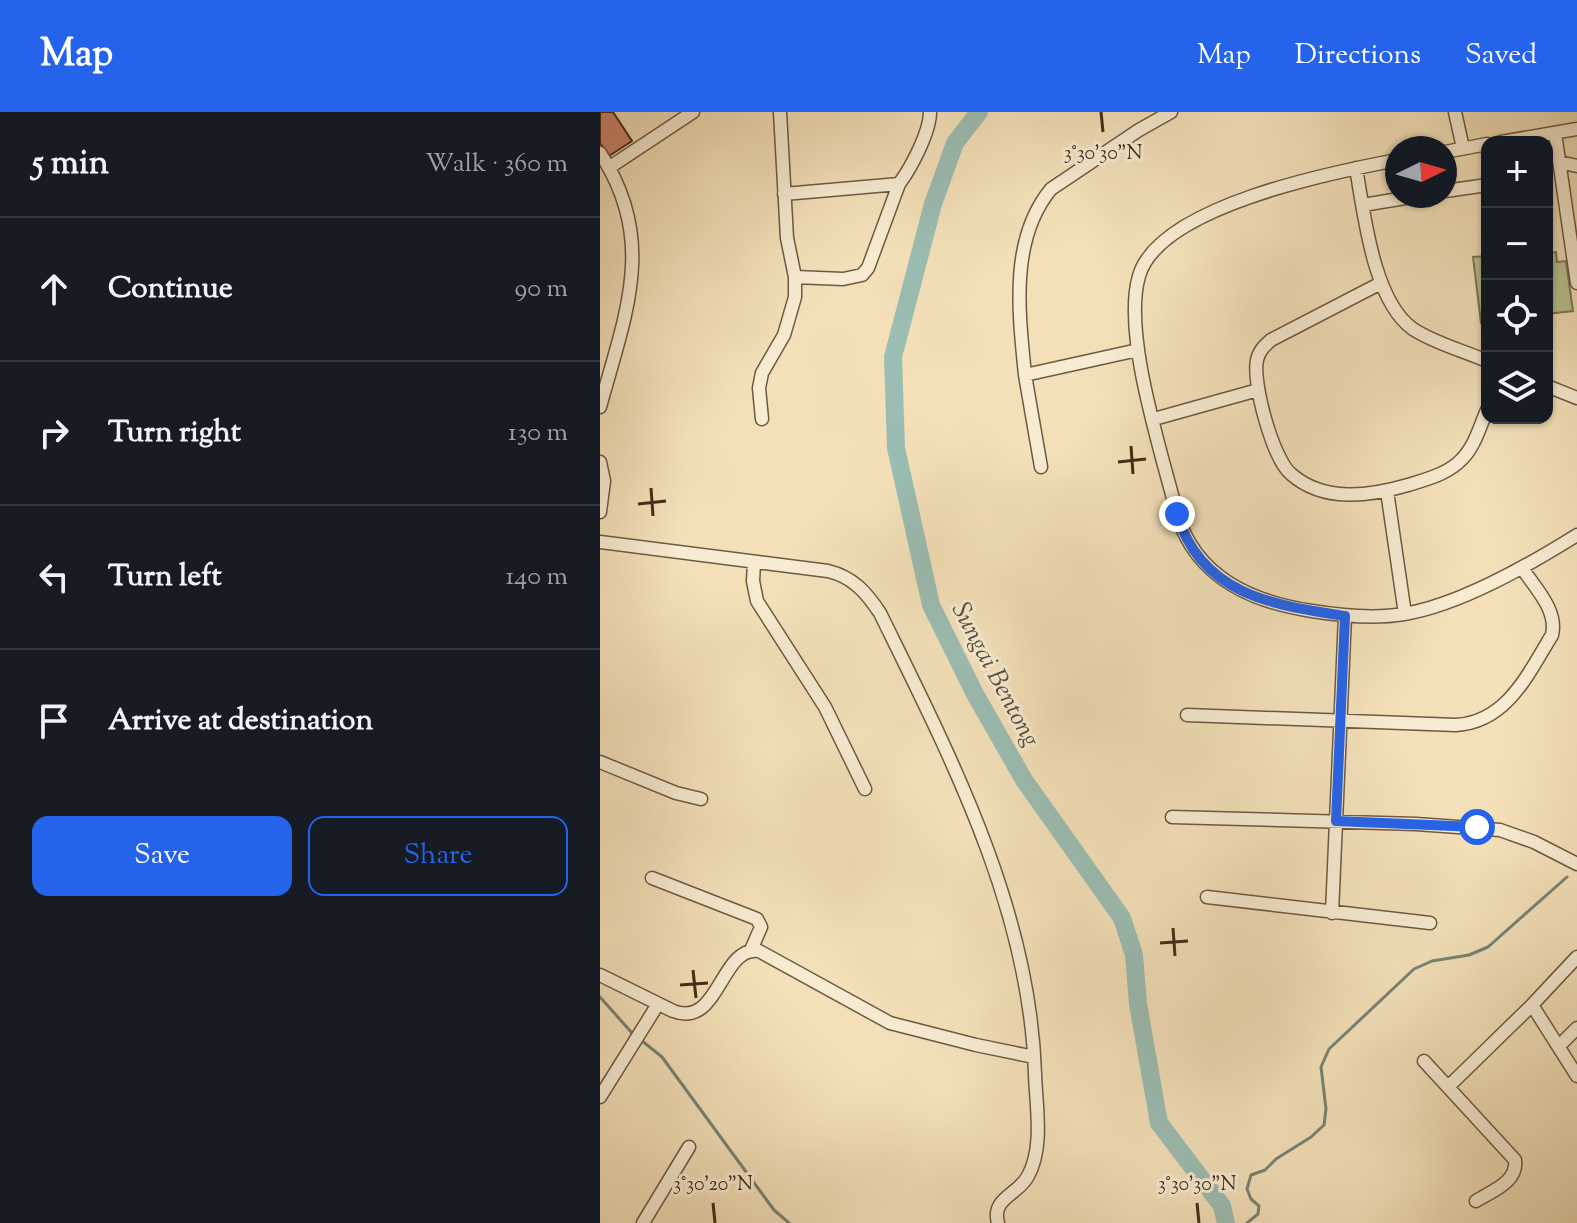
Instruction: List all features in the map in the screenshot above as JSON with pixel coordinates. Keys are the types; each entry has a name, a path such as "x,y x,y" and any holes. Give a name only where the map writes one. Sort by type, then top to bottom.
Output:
{"street":[{"path":"610,167 693,112"},
{"path":"762,419 759,388 762,373 784,335 795,297 795,277 787,238 780,112"},
{"path":"795,277 843,279 862,275 868,268 899,184 907,174 927,127 930,112"},
{"path":"1041,467 1025,375 1019,291 1027,237 1041,201 1062,179 1171,112"},
{"path":"1455,112 1463,148"},
{"path":"1537,136 1577,129"},
{"path":"1555,133 1555,170 1577,283"},
{"path":"1457,149 1481,145"},
{"path":"600,153 623,192 633,261 625,321 600,407"},
{"path":"1385,162 1297,182 1233,204 1181,228 1165,239 1144,263 1139,276 1135,321 1138,350 1180,526 1198,555 1218,578 1278,606 1345,616 1405,614 1436,605 1522,568 1577,535"},
{"path":"1555,170 1577,166"},
{"path":"1356,168 1381,283 1402,319 1413,329 1481,358"},
{"path":"784,194 899,184"},
{"path":"1457,189 1481,186"},
{"path":"1363,205 1385,201"},
{"path":"1381,283 1264,346 1256,364 1258,390 1282,464 1294,477 1327,492 1341,495 1387,491 1432,478 1454,466 1470,449 1481,424"},
{"path":"1025,375 1138,350"},
{"path":"1553,388 1577,396"},
{"path":"1154,419 1258,390"},
{"path":"600,462 604,481 600,512"},
{"path":"1387,491 1405,614"},
{"path":"600,542 843,575 861,588 880,613 969,804 1009,913 1027,990 1034,1057 1037,1145 1028,1178 999,1203 998,1223"},
{"path":"754,563 757,601 825,707 865,789"},
{"path":"1187,715 1466,724 1487,718 1523,681 1554,627 1551,612 1522,568"},
{"path":"1332,913 1345,616"},
{"path":"600,762 676,793 701,799"},
{"path":"1172,817 1336,821 1500,830 1534,842 1577,864"},
{"path":"652,878 757,919 761,927 751,950"},
{"path":"1207,897 1430,923"},
{"path":"600,975 679,1014 700,1010 741,955 751,950 759,951 890,1023 1034,1057"},
{"path":"1448,1087 1577,957"},
{"path":"600,1097 658,1004"},
{"path":"1532,1005 1577,1076"},
{"path":"1559,1046 1577,1028"},
{"path":"1424,1061 1515,1160 1516,1168 1510,1180 1476,1201"},
{"path":"643,1223 689,1147"}],"green space":[{"path":"1556,252 1557,262 1566,261 1573,311 1553,313 1553,253"},
{"path":"1481,256 1481,323 1473,257"}],"building":[{"path":"600,112 613,112 632,141 609,156 600,143"}],"waterway":[{"name":"Sungai Bentong","path":"979,112 955,143 933,204 893,357 896,448 931,605 975,694 1024,780 1122,918 1134,955 1138,1004 1159,1123 1222,1206 1226,1223"},
{"path":"1247,1223 1258,1214 1259,1206 1251,1199 1247,1189 1251,1175 1265,1170 1324,1125 1326,1109 1321,1067 1329,1049 1414,969 1432,961 1469,955 1488,947 1567,877"},
{"path":"600,997 632,1033"},
{"path":"641,1040 662,1057 774,1210 789,1223"}],"route":[{"path":"1177,514 1185,537 1198,555 1218,578 1234,588 1278,606 1345,616 1336,821 1477,827"}]}
